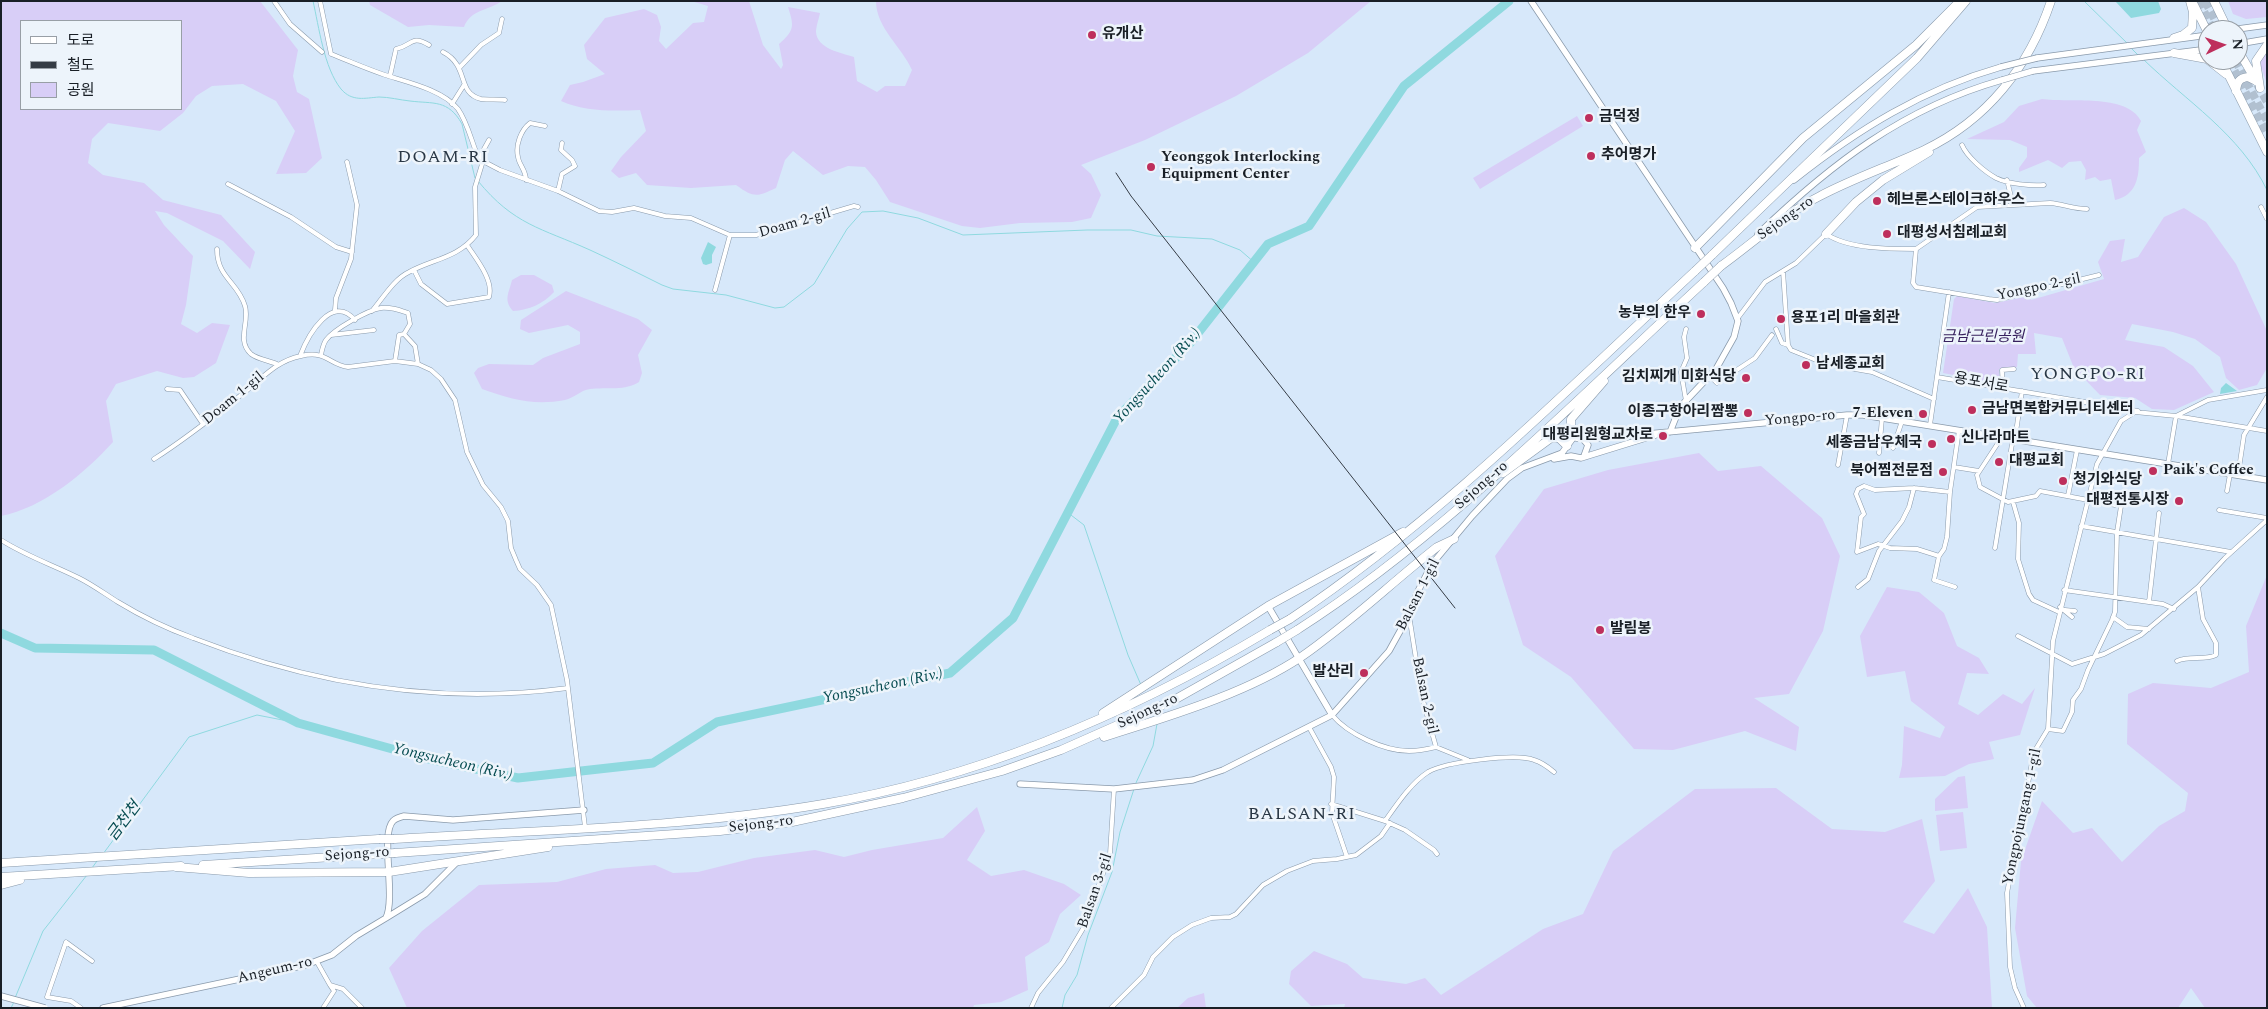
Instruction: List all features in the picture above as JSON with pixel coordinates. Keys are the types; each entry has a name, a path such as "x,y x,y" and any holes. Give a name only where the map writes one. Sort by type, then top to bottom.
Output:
{"highway":[{"path":"1695,248 1803,138 1916,45 1960,1"},
{"name":"Sejong-ro","path":"1,862 720,818 826,803 955,772 1057,737 1128,702 1168,687 1290,619 1338,587 1419,523 1477,472 1712,255 1916,58 1966,1"},
{"name":"Sejong-ro","path":"1,877 720,831 834,814 956,785 1061,750 1139,721 1297,630 1344,600 1408,551 1477,491 1721,266 1818,196 1926,149 1963,127 1998,97 2008,85 2036,38 2051,1"},
{"path":"2191,1 2201,20"},
{"path":"2174,38 2183,35 2192,28 2193,12 2191,1"},
{"path":"2214,1 2224,20"},
{"path":"2258,84 2256,61 2267,45"},
{"path":"2174,53 2207,59 2231,80"},
{"path":"2248,67 2258,84"},
{"path":"2226,70 2267,152"},
{"path":"2236,91 2237,83 2241,78 2248,77 2258,84"},
{"path":"1826,234 1856,202 1882,180 1941,145 1963,127"},
{"path":"1580,438 1570,424 1574,413 1642,339"},
{"path":"1477,491 1551,438 1559,438 1567,447"},
{"path":"1128,702 1163,675 1268,606 1419,523"},
{"path":"1139,721 1178,714 1252,682 1300,658 1437,547 1454,538"},
{"path":"176,867 249,873 389,872 456,863 599,839"},
{"path":"1,885 39,875"}],"street":[{"path":"274,1 290,24 322,52"},
{"path":"320,1 331,54 390,76 415,83 452,104 462,117 479,158"},
{"path":"1531,1 1731,302 1737,319"},
{"path":"460,67 481,45 499,34 502,19"},
{"path":"2248,28 2267,25"},
{"path":"1738,230 1783,189 1862,130 1929,92 2001,67 2037,58 2198,35"},
{"path":"390,76 396,49 419,39 429,45"},
{"path":"2248,42 2267,39"},
{"path":"1733,258 1813,183 1867,142 1934,105 2002,80 2033,71 2198,50"},
{"path":"443,52 452,57 460,67 464,85 474,96 506,100"},
{"path":"452,104 464,85"},
{"path":"526,180 526,172 518,157 521,133 530,124 545,126"},
{"path":"479,158 488,140"},
{"path":"558,192 562,174 575,166 572,160 561,150 562,143"},
{"path":"1962,145 1965,153 1997,178 2028,186 2044,185"},
{"name":"Doam 2-gil","path":"479,158 599,211 612,212 634,208 665,216 691,218 730,235 756,235 848,207 858,207"},
{"path":"372,311 396,282 414,270 447,258 467,245 476,235 475,187 484,161"},
{"path":"300,356 312,330 335,310 336,298 349,268 357,205 347,162"},
{"path":"2007,180 2013,205"},
{"path":"228,184 291,217 336,247 352,252"},
{"path":"1534,462 1571,456 1576,458 1667,432 1680,407 1710,376 1734,337 1737,319 1758,289 1769,278 1796,263 1826,234 1834,240 1870,246 1916,249 1972,210 2050,203 2059,203 2072,209 2087,209"},
{"path":"2262,207 2267,219"},
{"path":"715,290 730,235"},
{"path":"414,270 422,284 447,304 489,297 491,291 488,283 467,245"},
{"path":"217,249 222,274 239,293 246,307 246,321 243,334 247,347 252,354 277,364"},
{"name":"Yongpo 2-gil","path":"1916,249 1913,283 1916,287 1997,300 2099,275"},
{"path":"1783,271 1788,345 1791,350 1826,364 1872,372 1934,399"},
{"path":"1930,426 1949,292"},
{"path":"395,361 396,340 399,335 404,334 410,324 408,313 392,308 372,311 332,335 326,341 321,355 341,366 348,367 395,361 418,364 441,379 455,400 467,452 484,486 501,507 508,521 511,548 520,569 544,594 551,605 568,688 585,827"},
{"path":"335,310 340,310 355,320"},
{"path":"1686,329 1684,337 1687,358 1681,372 1686,401"},
{"path":"1776,329 1782,343 1788,345"},
{"path":"332,335 374,330"},
{"path":"404,334 415,346 418,364"},
{"path":"1710,376 1717,383 1725,378 1755,358 1772,335"},
{"name":"Doam 1-gil","path":"154,459 252,387 277,364 300,356 321,355"},
{"path":"2003,388 2002,370 2014,369"},
{"name":"용포서로","path":"1938,377 2143,412"},
{"path":"167,389 180,390 203,424"},
{"path":"2176,416 2208,400 2267,390"},
{"path":"1995,548 2022,391"},
{"path":"2238,475 2244,435 2267,397"},
{"path":"2103,454 2121,421 2135,412 2176,416 2267,431"},
{"name":"Yongpo-ro","path":"1667,432 1847,415 1902,421 2267,480"},
{"name":"Yongpo-ro","path":"1838,465 1847,415"},
{"path":"2168,464 2176,416"},
{"path":"1879,453 1882,418"},
{"path":"1893,448 1902,421"},
{"path":"1955,587 1934,580 1939,556 1944,549 1947,537 1950,492 1959,430"},
{"path":"1534,462 1556,456 1567,447 1569,441 1580,438 1667,432"},
{"path":"2002,437 1977,475 1980,487 2004,500 2013,502 2036,496 2040,492 2115,505"},
{"path":"1580,438 1588,445 1584,456"},
{"path":"1567,447 1571,456"},
{"path":"2068,496 2076,450"},
{"name":"Yongpojungang 1-gil","path":"2024,1008 2015,988 2010,967 2007,893 2034,752 2048,729 2052,680 2051,653 2064,590 2093,479 2103,454"},
{"name":"Balsan 1-gil","path":"1020,784 1114,788 1177,783 1210,775 1332,715 1389,652 1410,615 1417,593 1432,564 1507,479 1534,462"},
{"path":"1954,467 1979,471"},
{"path":"2227,491 2230,474"},
{"path":"2093,479 2113,482"},
{"path":"1939,556 1917,549 1890,548 1878,544 1857,552 1864,514 1856,494 1858,489 1864,486 1875,490 1914,488 1950,492"},
{"path":"1858,587 1868,579 1884,545 1910,507 1914,488"},
{"path":"2013,502 2019,523 2018,559 2033,600 2060,610 2075,612"},
{"path":"2048,729 2063,730 2067,725 2073,700 2082,689 2093,658 2114,617 2117,530 2121,506"},
{"path":"2220,510 2267,519"},
{"path":"2149,602 2160,512"},
{"path":"2018,636 2072,664 2093,658 2128,643 2174,609 2267,519"},
{"path":"2081,526 2117,530 2231,552"},
{"path":"1,540 28,556 80,579 120,603 192,638 246,659 285,670 416,693 517,695 568,688"},
{"path":"2177,661 2190,657 2211,658 2216,655 2216,643 2203,619 2201,594 2198,587"},
{"path":"2064,590 2149,602 2174,609"},
{"path":"1268,606 1332,715"},
{"path":"2065,610 2072,617"},
{"name":"Balsan 2-gil","path":"1410,615 1422,697 1436,748"},
{"path":"2114,617 2127,627 2149,629"},
{"name":"Balsan 2-gil","path":"1332,715 1359,737 1408,752 1436,748 1472,761"},
{"path":"1309,727 1331,767 1334,777 1331,804 1336,830 1347,857"},
{"name":"Balsan 2-gil","path":"1385,821 1408,792 1428,772 1449,764 1519,757 1534,759 1554,772"},
{"name":"Balsan 3-gil","path":"1031,1008 1038,993 1063,962 1084,927 1110,854 1114,788"},
{"path":"1331,804 1385,821 1405,830 1437,854"},
{"path":"386,918 389,829 392,822 404,816 453,820 584,810"},
{"path":"1111,1008 1144,975 1158,951 1192,925 1211,918 1230,917 1247,904 1264,885 1286,871 1313,861 1356,855 1381,836 1390,824"},
{"name":"Angeum-ro","path":"103,1008 317,962 332,955 356,936 425,894 456,863"},
{"path":"1,996 44,1008 66,942 92,961"},
{"path":"317,962 334,991 323,1008"},
{"path":"330,985 343,989 362,1008"},
{"path":"47,996 71,1001 81,1008"}],"green space":[{"path":"1,1 260,1 298,50 293,76 297,92 309,99 322,158 306,173 276,174 295,131 276,101 243,84 212,86 196,96 183,113 160,131 108,123 92,139 88,163 103,175 144,183 163,200 221,215 255,252 250,269 223,241 167,213 155,211 164,225 193,256 186,305 181,324 197,333 212,323 230,325 216,363 194,377 183,378 157,371 116,384 106,401 113,442 90,466 62,488 17,512 1,516"},
{"path":"369,1 502,1 475,14 467,21 464,27 429,25 408,27 370,5"},
{"path":"691,1 749,1 763,45 781,69 783,65 779,44 788,35 792,27 788,7 820,13 816,32 817,38 825,46 854,57 857,81 877,92 885,86 905,86 912,70 880,20 876,1 1371,1 1308,53 1236,96 1145,140 1081,165 1091,174 1101,195 1091,218 1072,222 1020,223 980,228 962,226 890,202 865,167 848,166 823,175 793,151 785,160 776,188 756,195 736,185 691,188 647,185 636,173 619,178 611,171 621,157 646,131 640,110 590,109 561,101 570,85 605,74 587,59 584,45 605,18 644,9 657,15 661,27 659,41 666,49 693,23 704,22 708,6"},
{"path":"2228,1 2267,1 2267,17 2246,19 2233,14"},
{"path":"2267,50 2267,84 2259,61"},
{"path":"2042,99 2096,101 2123,106 2134,112 2141,121 2137,130 2146,152 2139,158 2137,178 2132,190 2128,194 2115,200 2111,179 2100,181 2095,177 2085,180 2086,170 2081,161 2069,162 2062,168 2048,160 2019,172 2019,168 2027,157 2027,147 2010,140 1967,139 2004,122 2019,106"},
{"path":"1577,116 1583,126 1480,189 1473,178"},
{"name":"금남근린공원","path":"2184,208 2206,222 2236,264 2267,331 2267,368 2257,385 2239,390 2226,378 2220,357 2195,339 2173,332 2132,324 2125,340 2164,347 2193,366 2214,392 2174,410 2152,409 2135,398 2100,395 2074,368 2062,338 2034,333 2036,354 2018,354 2017,367 1999,369 2000,384 1943,373 1954,299 1957,296 1995,303 2030,296 2031,300 2104,279 2098,262 2110,241 2125,239 2121,262 2138,257 2164,217"},
{"path":"521,275 534,275 552,285 554,292 535,306 513,311 507,300 508,293 512,280"},
{"path":"566,291 638,319 652,330 638,355 642,373 639,382 622,388 587,390 571,398 553,402 532,402 482,389 474,373 478,368 489,364 533,365 543,358 580,344 580,332 568,325 529,333 520,329 521,320"},
{"path":"1699,453 1718,471 1761,466 1822,518 1840,556 1823,631 1789,694 1754,698 1799,727 1796,751 1745,731 1673,750 1634,749 1571,677 1523,645 1495,556 1544,489 1608,470"},
{"path":"2267,575 2267,1008 2205,1008 2191,988 2178,1008 2037,1008 2027,996 2015,928 2021,861 2042,801 2073,833 2092,828 2122,862 2159,826 2185,811 2188,793 2127,744 2128,694 2153,683 2211,688 2249,672 2246,626"},
{"path":"1887,587 1919,592 1944,613 1957,646 1979,658 1989,674 1967,673 1958,704 1978,715 2003,694 2022,704 2035,688 2020,735 1989,742 1994,759 1969,764 1945,776 1899,778 1902,765 1904,726 1940,738 1945,727 1911,701 1905,671 1867,677 1860,636"},
{"path":"1965,776 1968,808 1935,811 1935,799 1958,777"},
{"path":"1776,788 1832,829 1885,832 1922,819 1935,881 1903,922 1934,934 1968,888 1987,927 1992,1008 1344,1008 1345,1004 1311,1006 1289,984 1291,971 1314,951 1347,964 1363,978 1406,984 1425,978 1441,995 1543,929 1583,914 1613,851 1695,789"},
{"path":"977,807 985,831 967,860 991,876 1024,870 1064,884 1081,895 1060,914 1049,942 1025,957 1028,990 1001,1002 974,1005 973,1008 407,1008 389,968 422,931 479,885 557,882 606,869 655,865 673,873 698,872 754,858 815,850 844,857 872,850 943,838"},
{"path":"1963,812 1967,848 1940,851 1936,815"},
{"path":"1204,993 1206,1008 1177,1008 1188,998"}],"shaded area":[{"path":"2115,1 2158,1 2161,9 2159,13 2131,18"},
{"path":"708,242 716,247 712,255 712,263 706,265 703,264 701,258"},
{"path":"2226,383 2237,391 2220,394 2221,388"}],"waterway":[{"path":"313,1 326,59 341,89 354,98 383,97 433,103 451,110 462,124 475,178"},
{"name":"Yongsucheon (Riv.)","path":"1,633 35,648 154,650 298,723 425,758 518,778 653,763 717,722 950,673 1013,618 1117,418 1191,342 1268,244 1309,226 1404,86 1509,1"},
{"path":"2084,1 2128,44"},
{"path":"2132,49 2138,55"},
{"path":"2143,59 2227,135 2256,170 2267,190"},
{"path":"478,181 504,207 529,224 590,250 662,285 673,289 726,295 775,308 784,307 814,284 847,229 862,212 883,211 918,218 963,235 1131,230 1157,236 1212,239 1240,250 1255,263"},
{"path":"1067,512 1084,525 1128,655 1141,685"},
{"name":"금천천","path":"103,854 189,737 257,715 298,723"},
{"path":"1135,785 1153,746 1157,724"},
{"path":"1062,1008 1065,995 1077,975 1088,935 1112,872 1120,832 1134,789"},
{"name":"금천천","path":"92,868 97,861"},
{"name":"금천천","path":"15,998 43,931 87,875"},
{"name":"금천천","path":"11,1008 14,1002"}],"tunnel":[{"path":"2199,1 2208,20"},
{"path":"2205,1 2215,20"},
{"path":"2234,70 2267,134"},
{"path":"2240,70 2267,121"},
{"path":"2257,84 2267,102"}],"railway":[{"path":"1116,173 1131,196 1455,608"}],"place":[{"name":"유개산","path":"1092,35"},
{"name":"금덕정","path":"1589,118"},
{"name":"추어명가","path":"1591,156"},
{"name":"Yeonggok Interlocking Equipment Center","path":"1151,167"},
{"name":"헤브론스테이크하우스","path":"1877,201"},
{"name":"대평성서침례교회","path":"1887,234"},
{"name":"농부의 한우","path":"1701,314"},
{"name":"용포1리 마을회관","path":"1781,319"},
{"name":"남세종교회","path":"1806,365"},
{"name":"김치찌개 미화식당","path":"1746,378"},
{"name":"금남면복합커뮤니티센터","path":"1972,410"},
{"name":"이종구항아리짬뽕","path":"1748,413"},
{"name":"7-Eleven","path":"1923,414"},
{"name":"대평리원형교차로","path":"1663,436"},
{"name":"신나라마트","path":"1951,439"},
{"name":"세종금남우체국","path":"1932,444"},
{"name":"대평교회","path":"1999,462"},
{"name":"Paik's Coffee","path":"2153,471"},
{"name":"북어찜전문점","path":"1943,472"},
{"name":"청기와식당","path":"2063,481"},
{"name":"대평전통시장","path":"2179,501"},
{"name":"발림봉","path":"1600,630"},
{"name":"발산리","path":"1364,673"}],"district":[{"name":"DOAM-RI","path":"443,158"},
{"name":"YONGPO-RI","path":"2088,375"},
{"name":"BALSAN-RI","path":"1302,815"}]}
